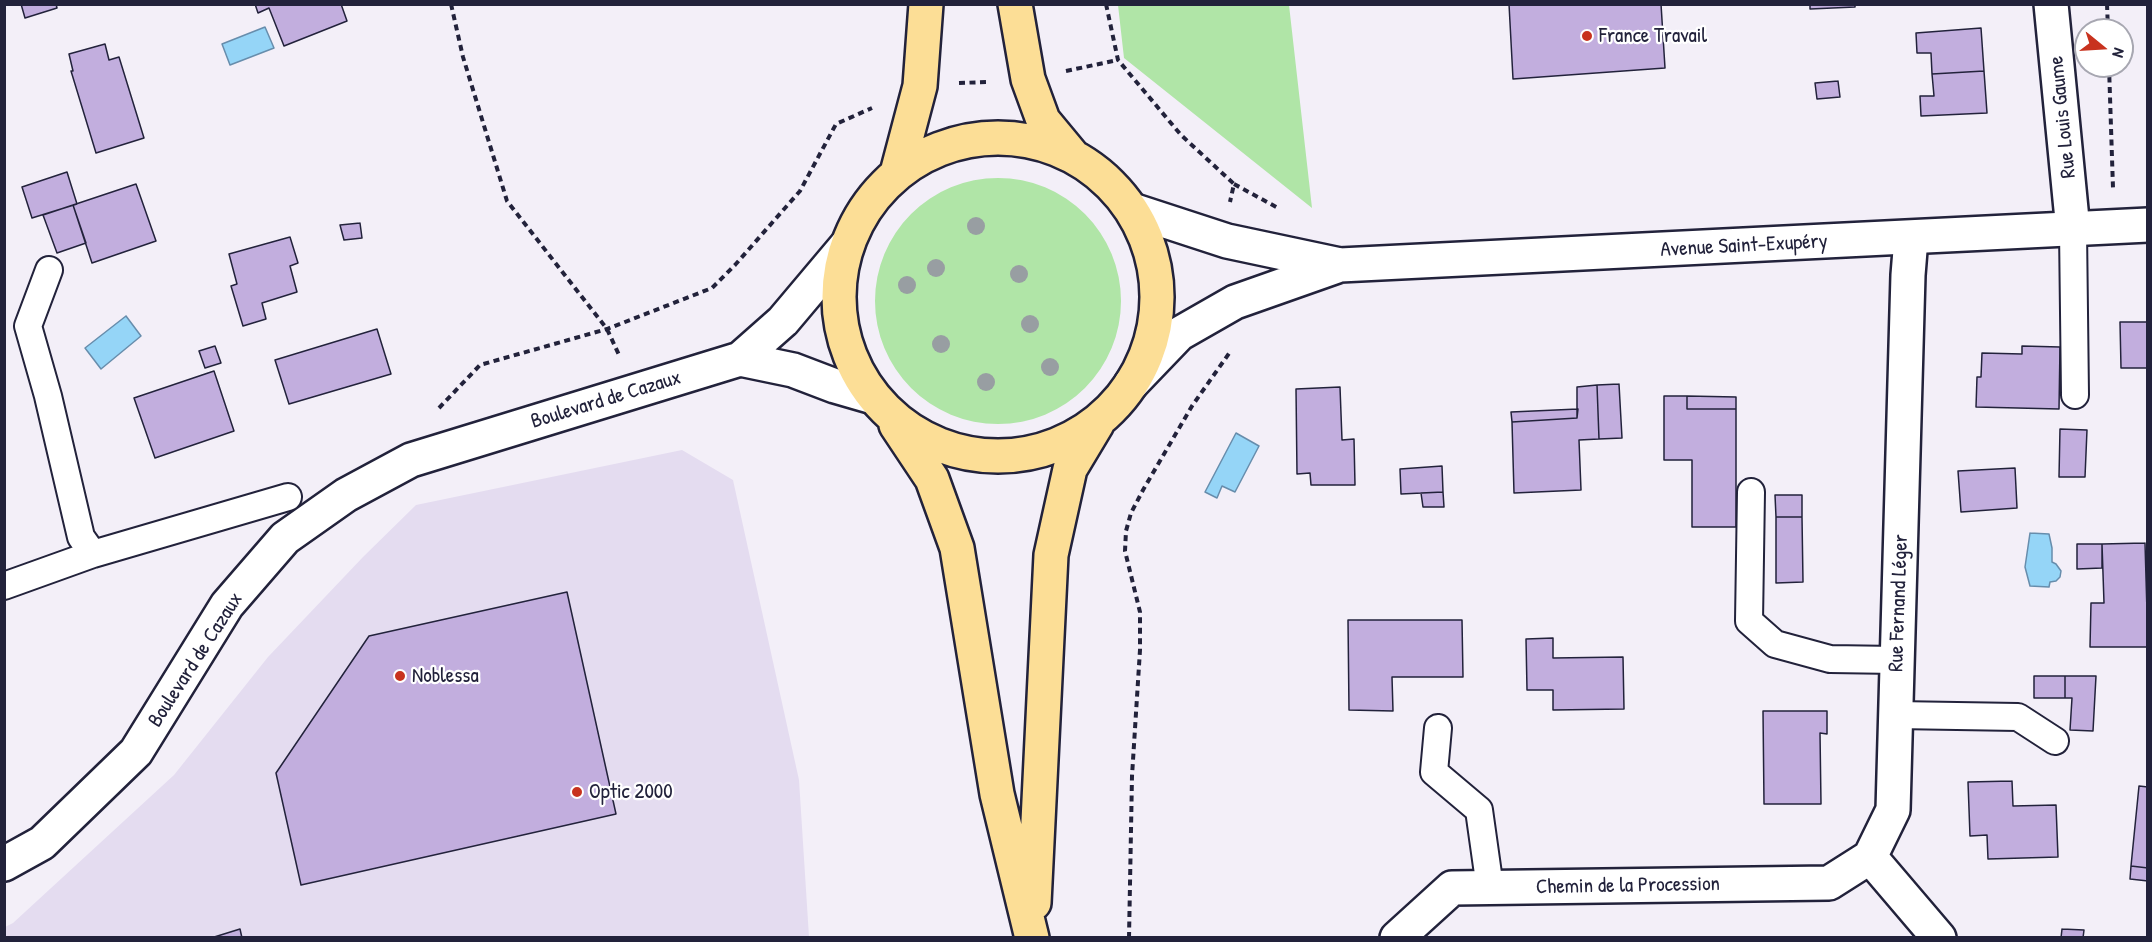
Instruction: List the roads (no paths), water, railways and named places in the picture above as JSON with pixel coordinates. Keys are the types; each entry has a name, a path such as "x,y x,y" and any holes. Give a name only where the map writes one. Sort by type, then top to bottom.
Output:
{"main road":[{"path":"897,173 920,86 926,4"},
{"path":"1015,4 1028,79 1043,120 1073,156 1106,180 1131,210 1150,252 1157,297 1150,343 1131,384 1099,421 1070,469 1051,555 1032,938"},
{"name":"Rue Louis Gaume","path":"2051,4 2073,230"},
{"path":"1032,938 997,794 957,548 932,479 853,363 841,325 839,285 847,245 867,206 897,173 938,149 983,138 1029,140 1073,156"},
{"name":"Avenue Saint-Exupéry","path":"1131,210 1227,241 1340,266 2148,225"},
{"name":"Rue Fernand Léger","path":"1870,857 1893,810 1908,275 1911,238"},
{"name":"Boulevard de Cazaux","path":"4,864 42,843 136,752 227,605 285,538 346,495 411,460 740,359 783,321 847,245"},
{"name":"Avenue Saint-Exupéry","path":"1131,384 1179,334 1235,302 1340,266"},
{"name":"Boulevard de Cazaux","path":"740,359 793,370 882,406"},
{"path":"882,406 928,441 971,455 1016,456 1060,444 1099,421"},
{"path":"1870,857 1939,938"},
{"name":"Chemin de la Procession","path":"1397,938 1452,888 1829,883 1870,857"}],"lane":[{"path":"2073,230 2075,395"},
{"path":"49,270 28,326 48,396 81,537 93,554"},
{"path":"1750,492 1749,621 1775,644 1830,659 1898,660"},
{"path":"4,586 93,554 288,497"},
{"path":"1896,715 2018,717 2055,741"},
{"path":"1438,728 1434,772 1479,810 1490,888"}],"water":[{"path":"265,27 274,48 230,65 222,44"},
{"path":"126,316 141,336 101,369 85,348"},
{"path":"1236,433 1259,446 1235,492 1222,486 1217,498 1205,492"},
{"path":"2030,533 2049,534 2052,562 2061,571 2060,577 2050,582 2049,587 2030,586 2025,567"}],"place":[{"name":"France Travail","path":"1587,36"},
{"name":"Noblessa","path":"400,676"},
{"name":"Optic 2000","path":"577,792"}]}
